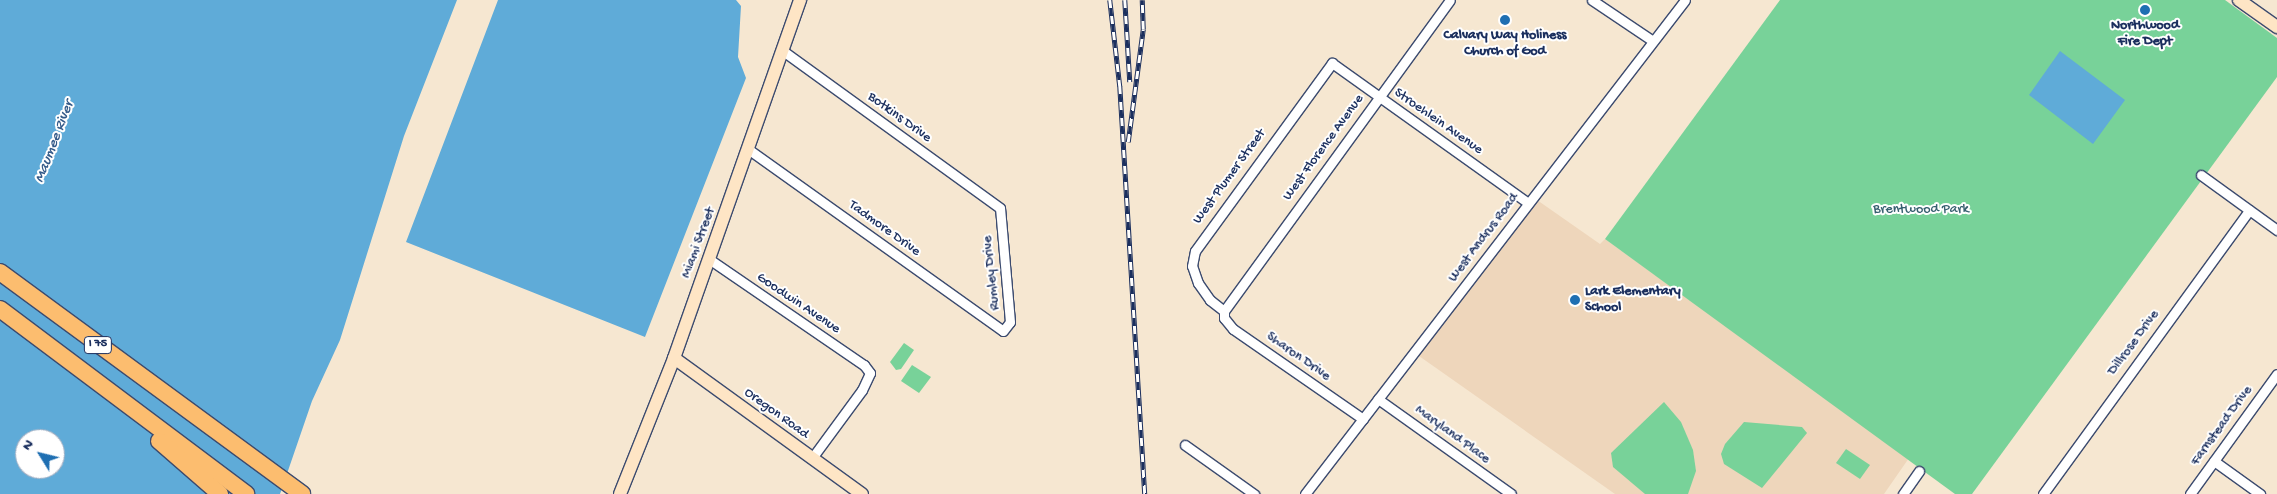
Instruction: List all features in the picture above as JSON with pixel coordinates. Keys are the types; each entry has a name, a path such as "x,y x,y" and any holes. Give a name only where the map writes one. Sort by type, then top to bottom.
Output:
{"highway":[{"name":"I 75","path":"0,272 302,494"},
{"name":"I 75","path":"0,309 246,494"},
{"path":"60,354 220,494"}],"main road":[{"name":"Miami Street","path":"620,494 674,358 800,0"},
{"path":"2239,0 2277,27"},
{"name":"Oregon Road","path":"674,358 862,494"}],"street":[{"name":"West Florence Avenue","path":"1223,312 1450,0"},
{"path":"1592,0 1653,41"},
{"name":"West Andrus Road","path":"1305,494 1685,0"},
{"name":"Botkins Drive","path":"782,50 1000,208"},
{"name":"Stroehlein Avenue","path":"1332,63 1528,203"},
{"name":"West Plumer Street","path":"1223,312 1204,294 1195,277 1192,266 1195,251 1332,63"},
{"name":"Tadmore Drive","path":"748,149 1003,331"},
{"path":"2201,175 2277,230"},
{"name":"Rumley Drive","path":"1000,208 1011,310 1010,322 1003,331"},
{"name":"Dillrose Drive","path":"2043,494 2249,210"},
{"name":"Goodwin Avenue","path":"709,259 864,365 870,372 862,390 812,458"},
{"name":"Sharon Drive","path":"1223,312 1233,329 1363,419"},
{"name":"Farnstead Drive","path":"2190,494 2277,374"},
{"name":"Maryland Place","path":"1378,399 1511,494"},
{"path":"1186,445 1254,494"},
{"path":"2214,461 2260,494"},
{"path":"1903,494 1919,472"}],"shaded area":[{"name":"Lark Elementary School","path":"1537,200 1600,244 1605,239 1909,458 1884,494 1615,494 1419,356"}],"green space":[{"name":"Brentwood Park","path":"1780,0 2225,0 2277,38 2277,77 1972,494 1955,494 1605,239"},
{"path":"904,343 914,350 901,369 896,370 890,362"},
{"path":"912,365 931,377 919,393 901,381"},
{"path":"1664,402 1681,422 1693,450 1696,471 1688,494 1645,494 1613,467 1611,453"},
{"path":"1744,422 1802,427 1807,433 1762,488 1724,464 1721,454 1725,444"},
{"path":"1846,449 1870,465 1860,479 1836,463"}],"water":[{"name":"Maumee River","path":"0,0 457,0 404,136 340,340 312,401 280,494 0,494"},
{"path":"498,0 736,0 741,6 738,57 746,78 645,337 406,242"},
{"path":"2060,51 2125,100 2093,144 2029,95"}],"railway":[{"path":"1110,0 1120,86 1145,494"},
{"path":"1125,0 1130,82"},
{"path":"1128,142 1143,29 1142,0"}],"place":[{"name":"Northwood Fire Dept","path":"2145,10"},
{"name":"Calvary Way Holiness Church of God","path":"1505,20"},
{"name":"Lark Elementary School","path":"1575,300"}]}
